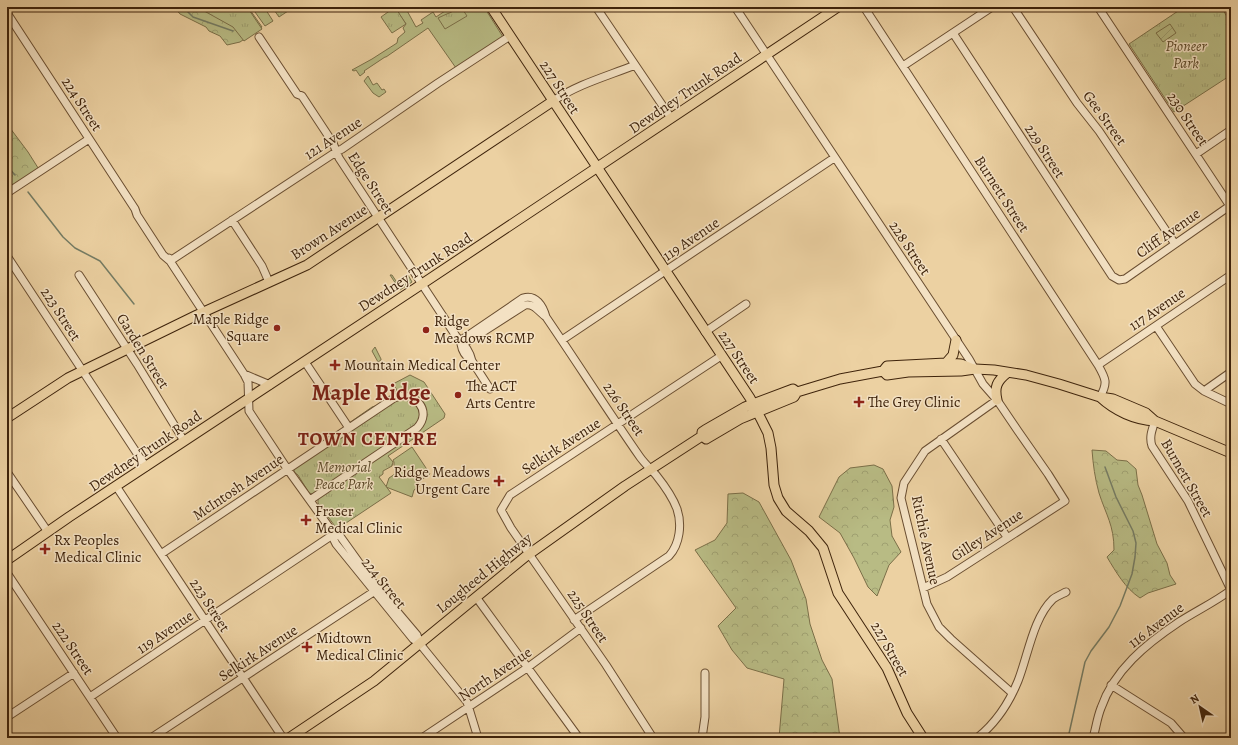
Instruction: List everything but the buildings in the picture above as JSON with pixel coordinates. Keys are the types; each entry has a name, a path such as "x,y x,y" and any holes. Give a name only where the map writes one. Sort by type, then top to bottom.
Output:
{"main road":[{"name":"227 Street","path":"491,7 755,408 766,428 769,439 774,484 778,498 786,511 809,531 822,548 838,592 887,668 907,713 923,738"},
{"name":"Dewdney Trunk Road","path":"7,560 146,466 305,362 838,7"},
{"name":"Brown Avenue","path":"7,418 68,378 203,312 308,265 553,101"},
{"path":"946,363 953,355 956,340"},
{"name":"Lougheed Highway","path":"289,738 369,685 529,554 702,436 702,432 736,412 755,408 793,389 797,392 834,380 883,371 887,366 946,363 961,364 974,369"},
{"name":"Lougheed Highway","path":"883,371 887,375 917,371 962,371 974,369 994,370 1026,376 1059,384 1100,398 1113,399 1125,403 1146,413 1155,421 1231,453"},
{"path":"996,400 996,384 1007,373"}],"street":[{"path":"596,7 671,118"},
{"name":"228 Street","path":"735,7 956,340 983,384 1048,474 1065,501"},
{"name":"Burnett Street","path":"864,7 1098,365 1106,382 1100,398"},
{"path":"903,66 992,7"},
{"name":"Gee Street","path":"1013,7 1077,103 1099,131 1175,244"},
{"name":"230 Street","path":"1098,7 1231,206"},
{"name":"224 Street","path":"7,13 135,209 137,215 163,255 170,261 244,374 248,382 249,412 334,534 334,540 376,590 413,639 420,644 465,700 478,738"},
{"name":"229 Street","path":"953,33 1112,276 1119,280"},
{"name":"121 Avenue","path":"170,261 342,149 510,36"},
{"name":"Edge Street","path":"259,37 297,94 302,96 312,111 333,143 336,152 461,342 462,349 468,359 472,361 490,389"},
{"name":"Brown Avenue","path":"553,101 574,88 635,65"},
{"path":"1196,154 1231,130"},
{"path":"7,193 91,142"},
{"name":"119 Avenue","path":"562,340 834,158"},
{"name":"Cliff Avenue","path":"1119,280 1125,279 1231,206"},
{"path":"232,220 262,266 269,282"},
{"name":"223 Street","path":"7,256 146,466"},
{"name":"Garden Street","path":"79,275 184,441"},
{"name":"117 Avenue","path":"1098,365 1231,275"},
{"name":"226 Street","path":"461,342 523,298 530,297 538,301 544,310 546,317 618,424 645,464 664,487 675,504 678,512 679,529 674,549 667,558 574,620"},
{"path":"461,342 472,339 525,305 529,304 533,306 539,313 546,317"},
{"path":"705,332 746,304"},
{"path":"1156,326 1195,384 1204,391 1229,403"},
{"name":"Selkirk Avenue","path":"501,510 510,495 721,356"},
{"path":"305,362 349,428"},
{"path":"1204,391 1231,372"},
{"path":"244,374 270,385"},
{"name":"McIntosh Avenue","path":"161,554 397,397 405,396 413,398 418,403 422,409 422,416 416,429 310,500"},
{"name":"Ritchie Avenue","path":"996,400 925,451 904,483 901,498 923,588 931,614 943,631 1012,693"},
{"name":"Burnett Street","path":"1155,421 1150,439 1152,446 1188,501 1231,590"},
{"path":"941,439 1007,537"},
{"path":"7,472 48,532"},
{"name":"223 Street","path":"116,486 283,738"},
{"name":"Gilley Avenue","path":"923,588 941,581 1065,501"},
{"name":"225 Street","path":"501,510 511,528 653,738"},
{"name":"119 Avenue","path":"90,697 334,534"},
{"name":"222 Street","path":"7,573 117,738"},
{"name":"Selkirk Avenue","path":"151,738 376,590"},
{"name":"116 Avenue","path":"1093,738 1100,709 1111,685 1129,663 1152,642 1179,622 1231,590"},
{"path":"977,738 997,718 1012,693 1019,678 1041,616 1053,599 1066,592"},
{"path":"476,597 579,738"},
{"name":"North Avenue","path":"422,738 527,668 580,628"},
{"path":"7,717 74,673"},
{"path":"702,738 705,717 705,673"},
{"path":"1111,685 1171,723 1184,738"}],"green space":[{"path":"174,7 248,7 262,27 240,42 227,45 220,36 180,14"},
{"path":"197,7 247,7 262,29 244,41 233,27"},
{"path":"263,7 273,21 265,26 255,12"},
{"path":"272,7 294,7 279,17"},
{"path":"385,7 405,7 416,27 423,23 421,20 433,12 436,17 451,7 484,7 503,37 456,68 428,28 364,71 365,72 360,76 356,70 352,70 397,43 398,38 405,32 403,28 406,24 395,8 388,12"},
{"path":"395,7 406,24 392,33 381,17"},
{"path":"461,7 467,16 445,29 438,18"},
{"name":"Pioneer Park","path":"1184,7 1221,7 1231,23 1231,75 1174,112 1129,44"},
{"path":"1170,24 1176,33 1163,42 1156,33"},
{"path":"368,76 373,85 377,83 382,90 384,89 386,92 379,97 373,93 364,81"},
{"path":"7,124 40,171 9,191 7,188"},
{"path":"390,275 392,275 400,287 406,284 403,278 408,275 412,282 400,290"},
{"path":"375,347 381,359 378,362 372,351"},
{"name":"Memorial Peace Park","path":"410,375 424,382 445,414 444,418 388,456 393,462 392,466 383,471 383,474 379,477 391,493 337,529 318,503 318,498 309,493 298,475 294,472 294,469 352,428 349,423 372,407 382,404 397,390 393,384"},
{"path":"412,447 430,474 418,482 420,486 414,490 412,497 386,487 389,478 398,472 393,460"},
{"path":"1092,450 1106,451 1117,460 1127,461 1136,469 1138,485 1157,544 1167,563 1170,575 1176,584 1148,593 1140,598 1125,585 1107,557 1114,550 1114,541 1094,472"},
{"path":"874,465 883,469 892,486 894,507 890,520 892,536 901,552 889,565 877,596 868,587 840,533 819,517 839,477 850,468"},
{"path":"743,493 759,502 791,560 806,599 810,624 822,660 832,679 840,738 779,738 784,679 747,668 732,650 718,626 736,608 695,550 715,540 727,523 728,494"}],"waterway":[{"path":"183,7 193,17 233,31"},
{"path":"7,166 15,175"},
{"path":"28,192 63,237 75,248 100,261 134,304"},
{"path":"1068,738 1085,662 1091,651 1109,627 1120,606 1132,574 1135,557 1136,543 1133,531 1116,497 1105,467"}],"place":[{"name":"Maple Ridge Square","path":"277,328"},
{"name":"Ridge Meadows RCMP","path":"426,330"},
{"name":"Mountain Medical Center","path":"335,365"},
{"name":"The ACT Arts Centre","path":"458,395"},
{"name":"The Grey Clinic","path":"859,402"},
{"name":"Ridge Meadows Urgent Care","path":"499,481"},
{"name":"Fraser Medical Clinic","path":"306,520"},
{"name":"Rx Peoples Medical Clinic","path":"45,549"},
{"name":"Midtown Medical Clinic","path":"307,647"}],"district":[{"name":"Maple Ridge","path":"371,392"},
{"name":"TOWN CENTRE","path":"368,439"}]}
